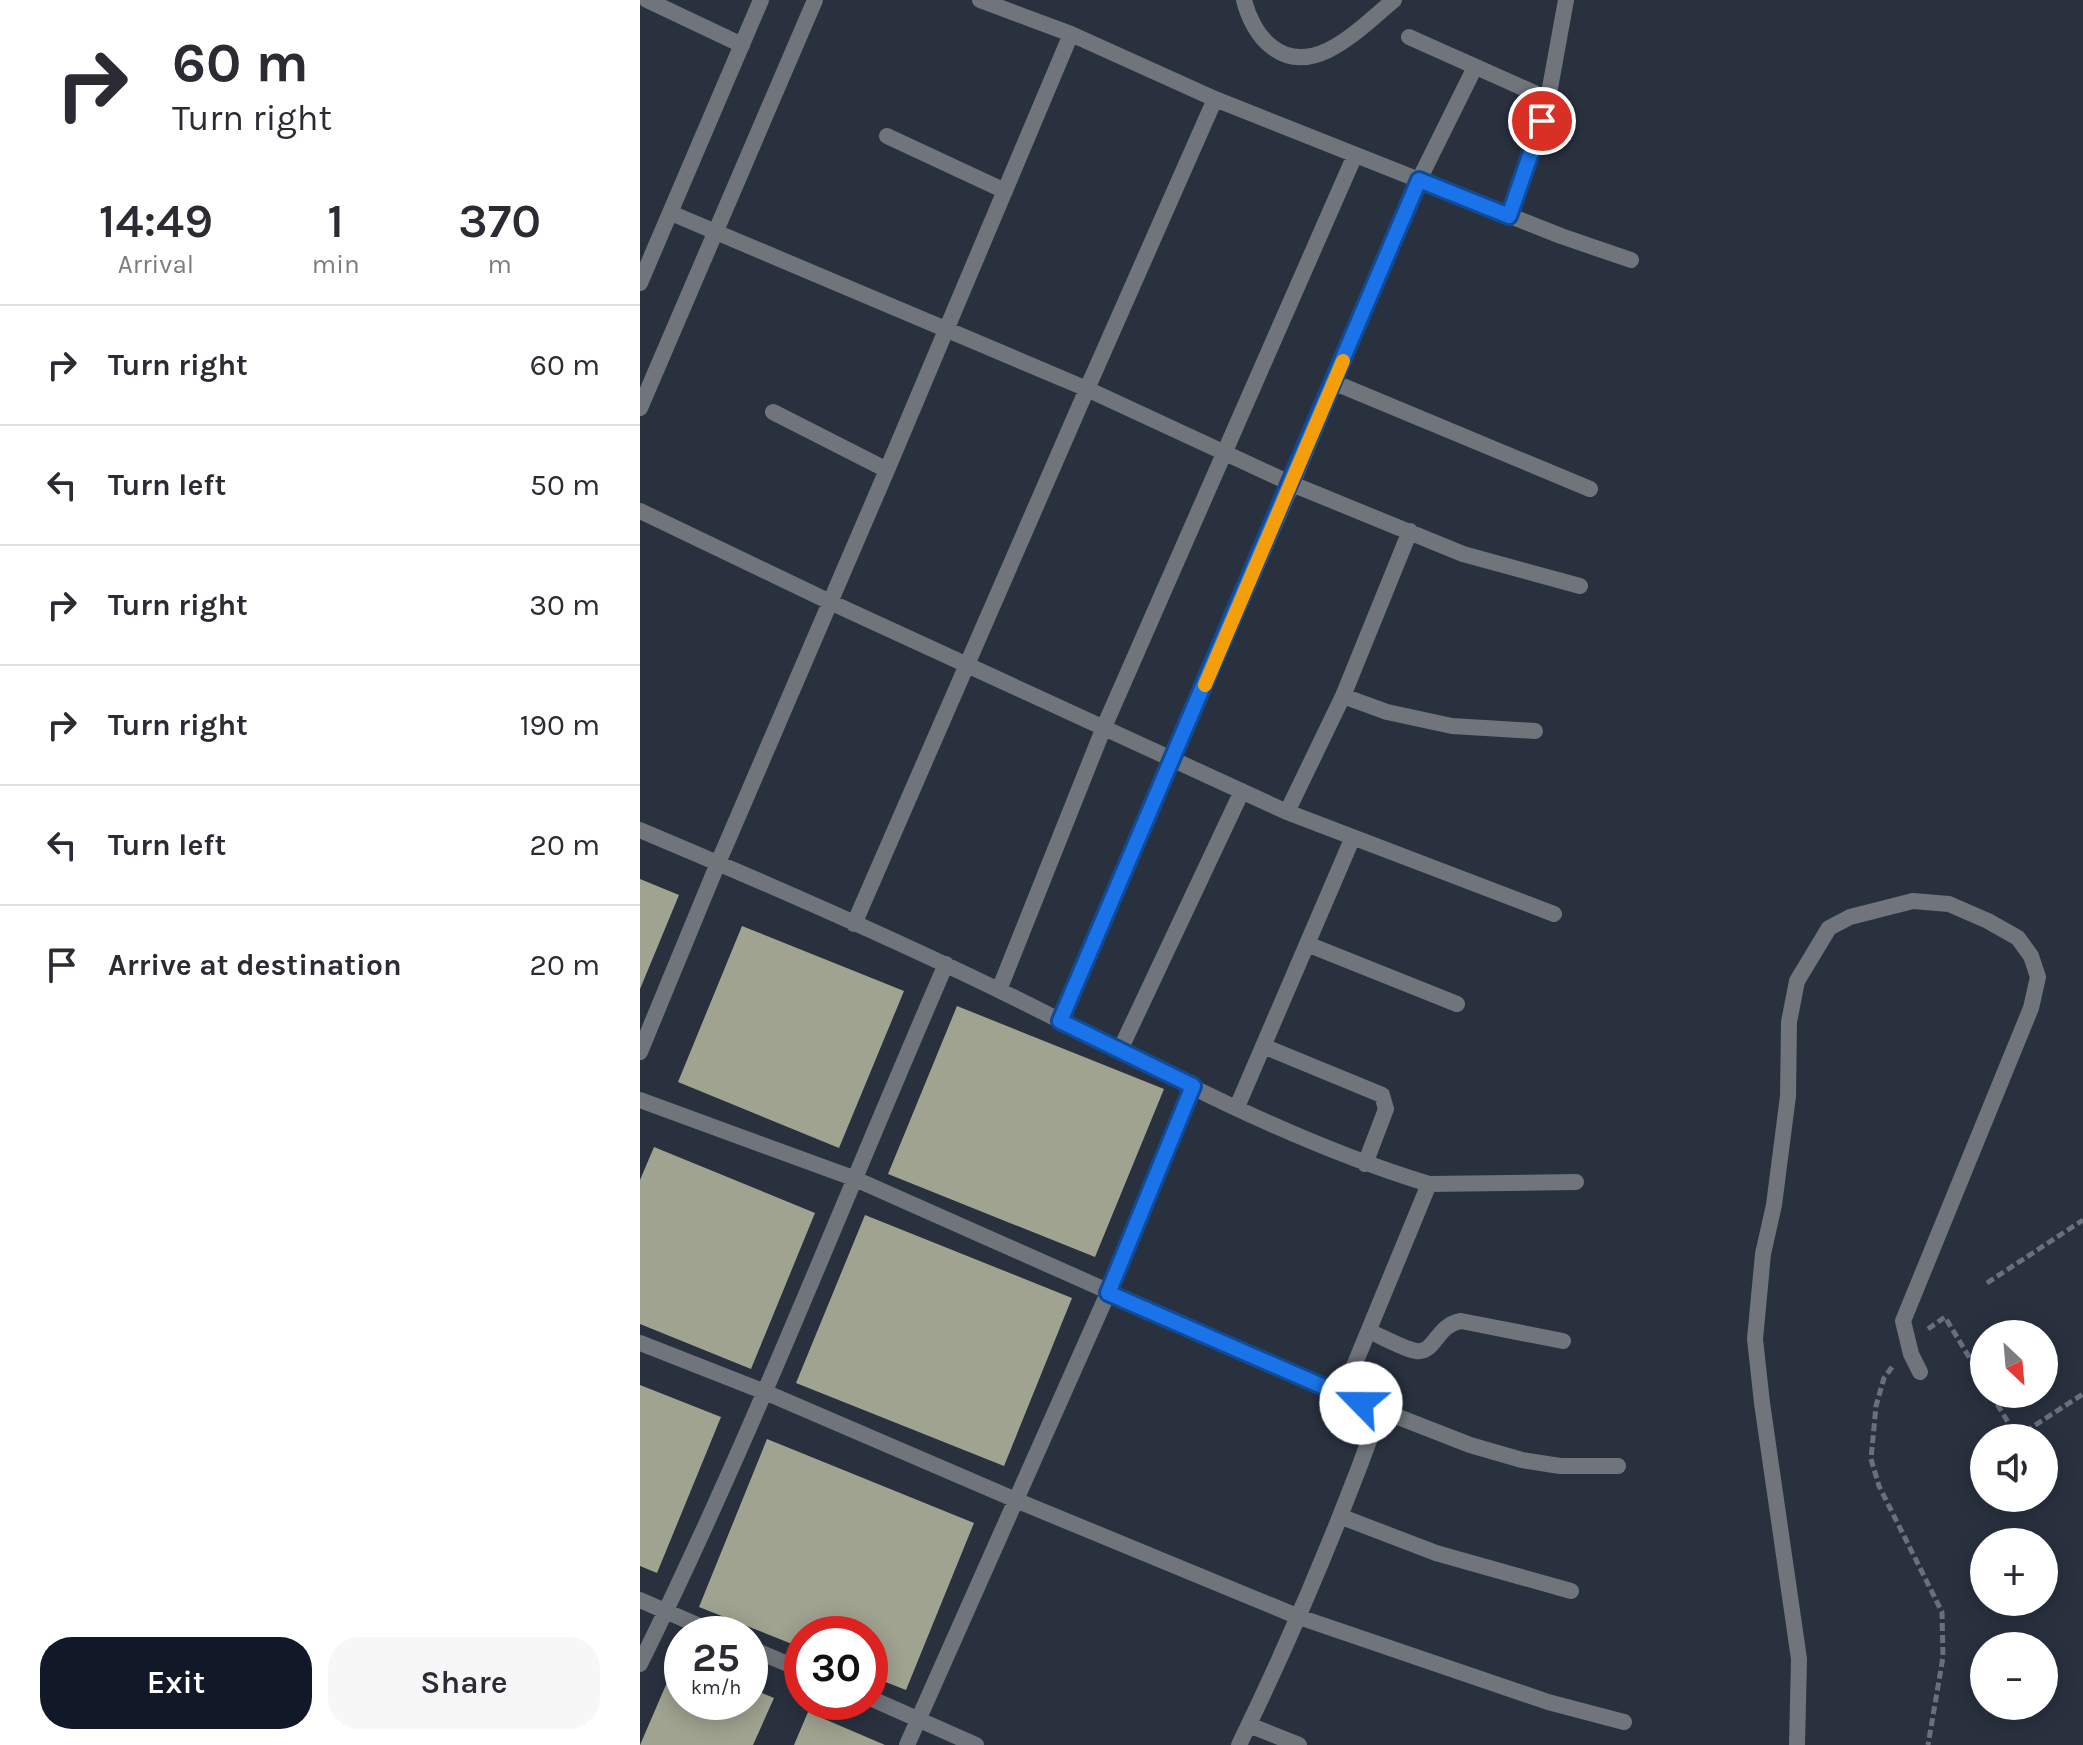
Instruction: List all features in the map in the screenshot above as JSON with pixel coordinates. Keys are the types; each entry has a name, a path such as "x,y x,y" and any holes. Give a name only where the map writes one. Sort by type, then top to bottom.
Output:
{"street":[{"path":"647,0 742,45"},
{"path":"640,283 647,249 671,213 761,0"},
{"path":"640,408 815,0"},
{"path":"980,0 1071,34 1215,99 1355,155 1631,260"},
{"path":"1244,0 1264,41 1279,53 1296,58 1315,56 1338,44 1394,0"},
{"path":"1509,216 1548,99 1566,0"},
{"path":"640,1052 1071,34"},
{"path":"1409,37 1548,99"},
{"path":"1060,1021 1292,484 1419,180 1475,67"},
{"path":"854,924 1215,99"},
{"path":"887,136 1005,191"},
{"path":"999,990 1104,727 1355,155"},
{"path":"671,213 1087,389 1292,484 1463,554 1580,586"},
{"path":"1333,382 1590,489"},
{"path":"773,412 887,470"},
{"path":"640,511 1287,812 1554,914"},
{"path":"1287,812 1343,696 1410,531"},
{"path":"1343,696 1387,712 1452,726 1535,731"},
{"path":"1120,1050 1242,791"},
{"path":"640,830 946,964 1193,1086 1365,1164 1429,1184 1576,1182"},
{"path":"1237,1107 1353,837"},
{"path":"1797,1745 1799,1659 1755,1339 1763,1254 1774,1205 1788,1096 1789,1022 1797,981 1829,928 1850,917 1913,901 1949,904 2018,938 2031,956 2038,977 2031,1008 1903,1321 1920,1372"},
{"path":"1307,944 1457,1004"},
{"path":"640,1664 765,1392 946,964"},
{"path":"1263,1046 1382,1095 1386,1109 1365,1164"},
{"path":"907,1745 1018,1501 1193,1086"},
{"path":"640,1100 853,1178 1342,1395 1470,1445 1522,1460 1560,1466 1618,1466"},
{"path":"1342,1395 1429,1184"},
{"path":"1369,1331 1416,1351 1425,1350 1434,1343 1440,1330 1450,1323 1461,1321 1563,1341"},
{"path":"640,1343 765,1392 1299,1617 1548,1702 1624,1722"},
{"path":"1239,1745 1342,1517 1380,1411"},
{"path":"1342,1517 1436,1553 1571,1591"},
{"path":"640,1600 675,1616"},
{"path":"888,1706 976,1745"},
{"path":"1249,1725 1299,1745"}],"path":[{"path":"1987,1283 2083,1220"},
{"path":"1928,1745 1943,1657 1942,1612 1879,1486 1871,1459 1876,1406 1884,1378 1908,1342 1945,1317 1970,1359"},
{"path":"1999,1408 2017,1437 2083,1394"}],"building":[{"path":"640,879 679,895 640,989"},
{"path":"742,926 904,991 839,1148 678,1082"},
{"path":"957,1006 1164,1089 1095,1257 888,1174"},
{"path":"654,1147 815,1213 751,1369 640,1324 640,1180"},
{"path":"865,1215 1072,1298 1004,1466 796,1383"},
{"path":"640,1385 721,1417 657,1573 640,1566"},
{"path":"767,1439 974,1523 906,1690 888,1683 888,1616 784,1616 784,1641 768,1634 768,1616 722,1616 699,1607"},
{"path":"664,1689 664,1720 764,1720 753,1745 640,1745"},
{"path":"768,1696 774,1698 768,1711"},
{"path":"805,1720 827,1720 885,1745 794,1745"}],"slow traffic":[{"path":"1205,685 1343,361"}],"route":[{"path":"1361,1403 1108,1293 1193,1086 1060,1021 1292,484 1419,180 1509,216 1542,121"}]}
